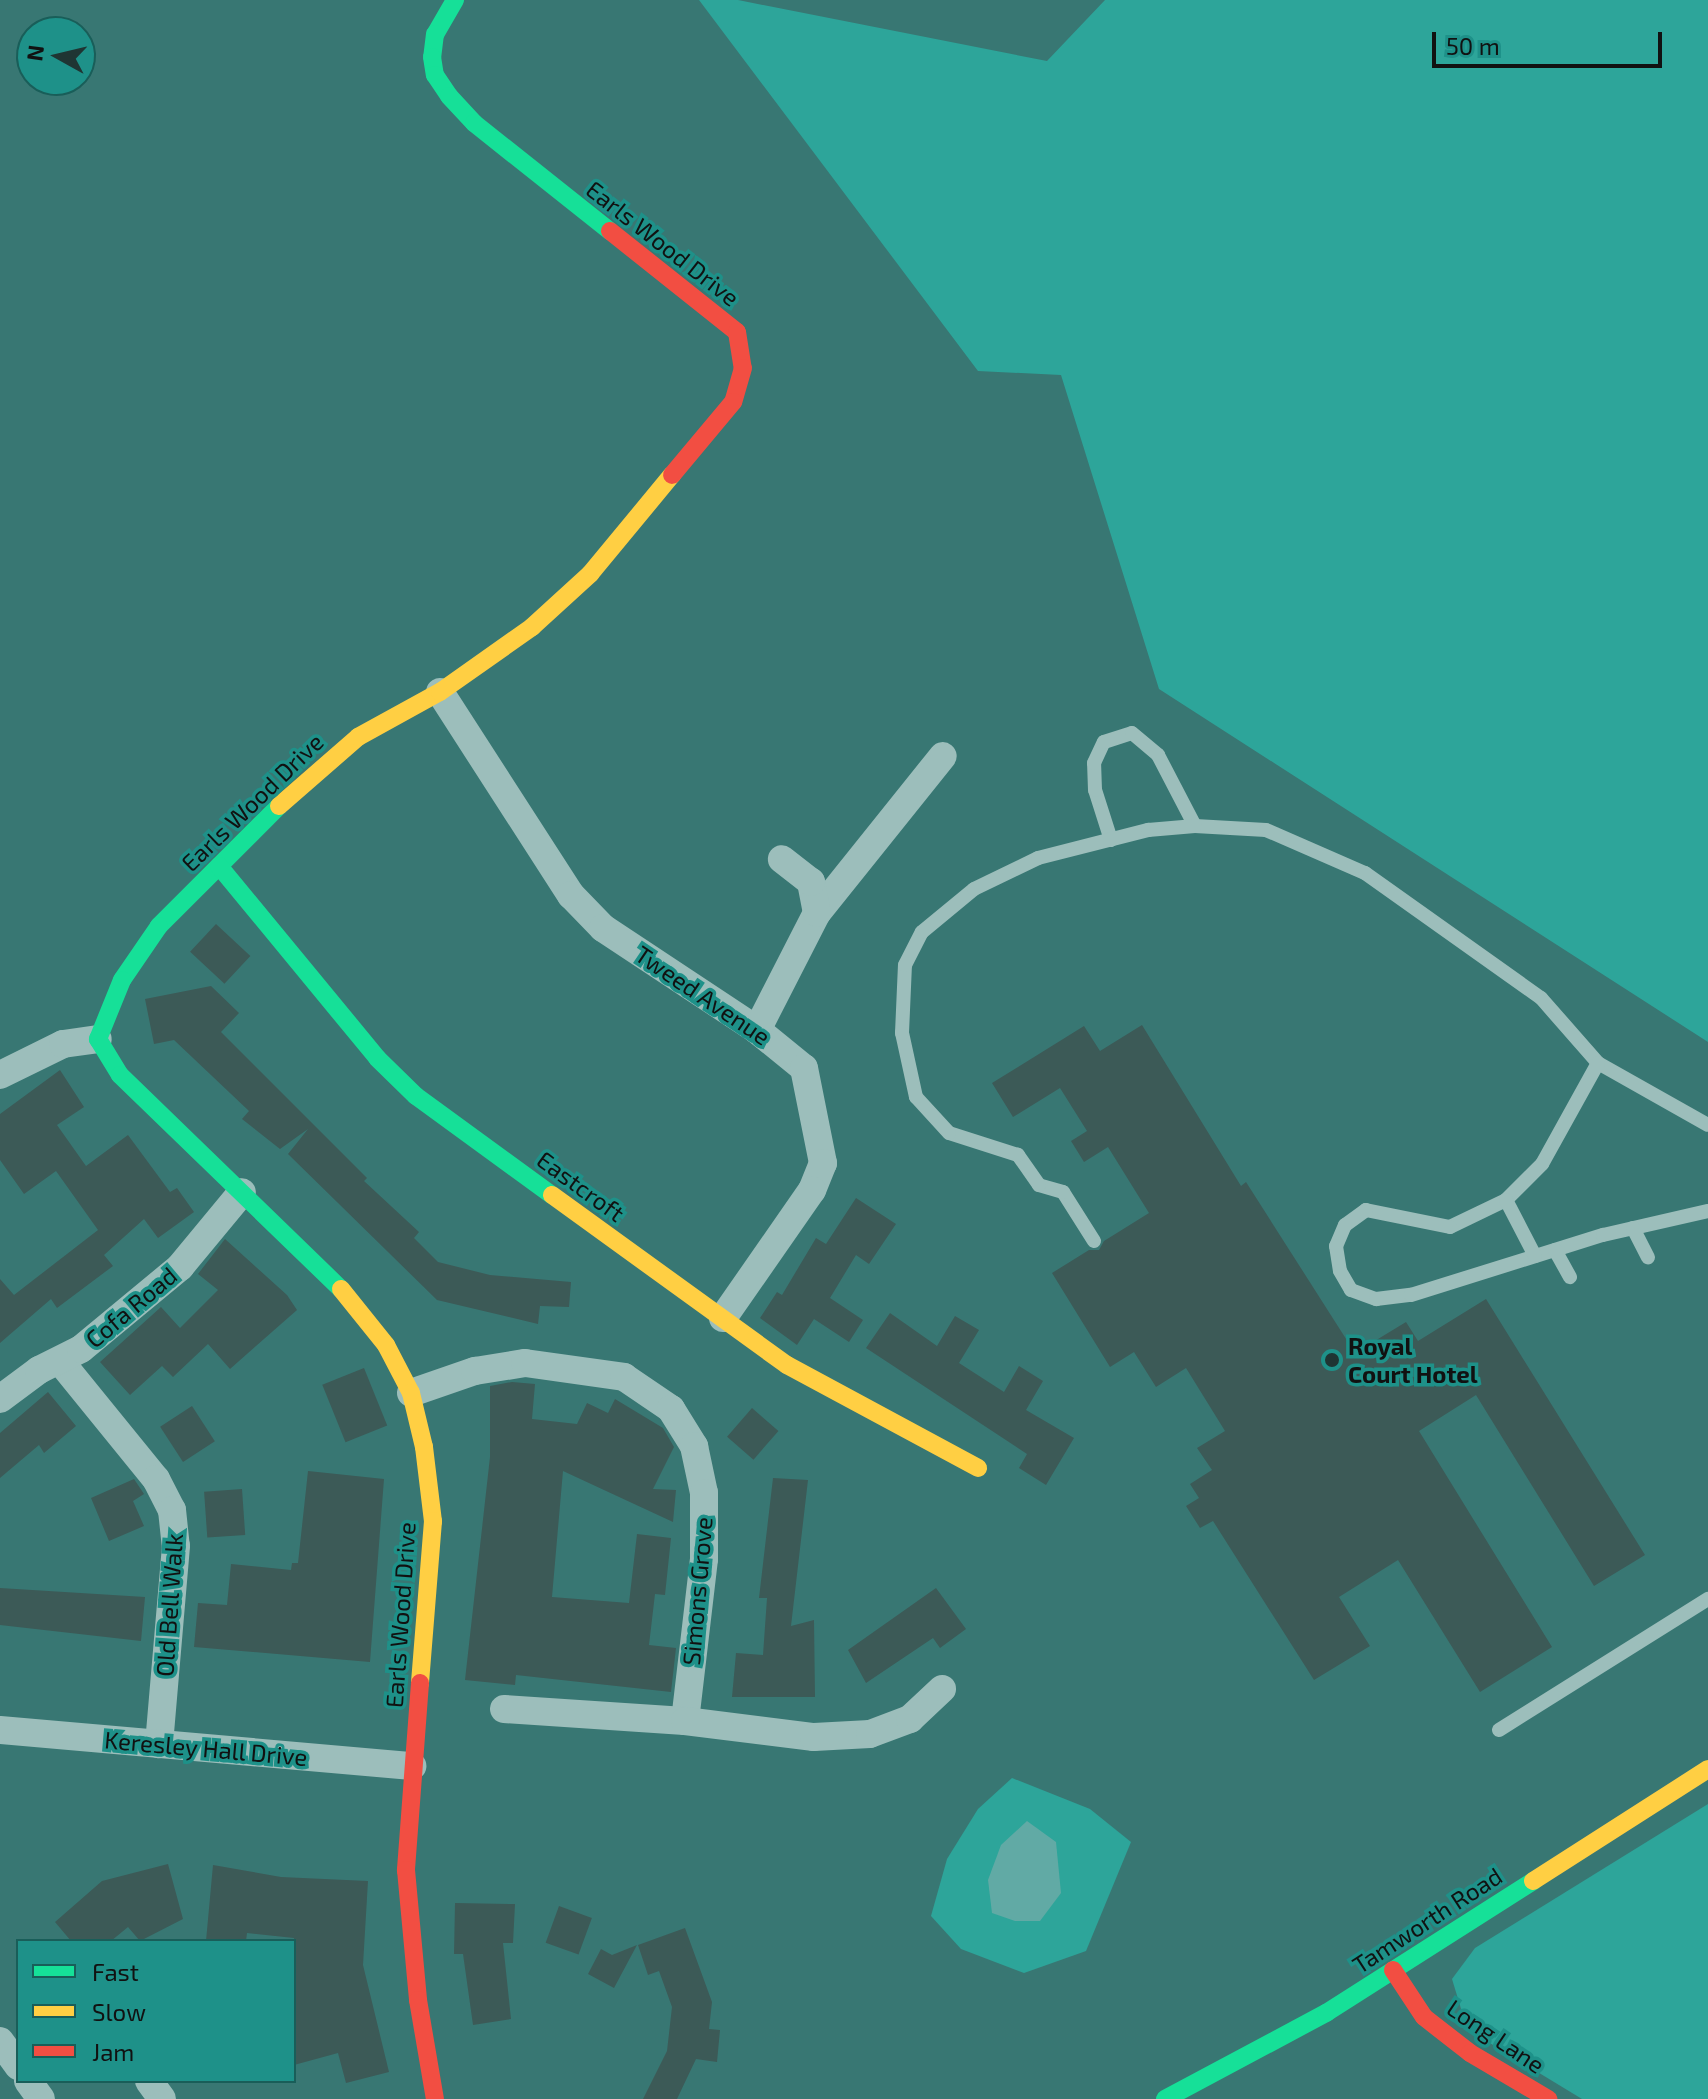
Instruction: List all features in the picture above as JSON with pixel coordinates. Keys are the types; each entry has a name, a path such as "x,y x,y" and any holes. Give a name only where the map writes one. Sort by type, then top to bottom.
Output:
{"street":[{"name":"Earls Wood Drive","path":"435,2099 418,2000 406,1870 433,1521 424,1447 411,1393 386,1345 332,1277 120,1075 98,1039 122,980 159,926 308,777 358,737 440,692 532,627 590,574 733,402 743,368 737,332 474,123 449,96 435,75 432,57 435,34 455,0"},
{"name":"Tweed Avenue","path":"440,692 571,895 603,928 757,1030 804,1068 823,1163 812,1190 723,1318"},
{"path":"757,1030 817,913 943,756"},
{"path":"782,859 811,882 817,913"},
{"name":"Eastcroft","path":"219,866 377,1058 416,1096 787,1365 978,1468"},
{"path":"0,1075 63,1044 98,1039"},
{"name":"Cofa Road","path":"0,1399 60,1361 180,1267 242,1192"},
{"name":"Old Bell Walk","path":"60,1361 156,1479 172,1510 176,1546 159,1744"},
{"name":"Simons Grove","path":"411,1393 475,1371 525,1363 624,1377 671,1409 694,1446 704,1493 704,1559 685,1721"},
{"path":"504,1709 685,1721 814,1737 870,1734 910,1719 942,1689"},
{"name":"Keresley Hall Drive","path":"0,1730 412,1766"},
{"name":"Tamworth Road","path":"1165,2099 1266,2047 1393,1970 1708,1769"},
{"name":"Long Lane","path":"1393,1970 1424,2017 1470,2053 1548,2099"},
{"path":"0,2041 16,2063"}],"lane":[{"path":"1111,840 1095,790 1094,763 1104,742 1132,733 1158,755 1195,826"},
{"path":"1094,1241 1063,1192 1039,1185 1018,1155 949,1133 916,1097 902,1033 905,965 922,932 974,889 1038,858 1148,830 1195,826 1266,830 1365,873 1541,998 1598,1063 1708,1125"},
{"path":"1598,1063 1542,1164 1506,1200 1450,1227 1366,1210 1345,1225 1336,1246 1340,1271 1351,1290 1376,1299 1411,1295 1633,1228 1708,1212"},
{"path":"1506,1200 1535,1256"},
{"path":"1633,1228 1648,1257"},
{"path":"1555,1250 1570,1277"},
{"path":"1499,1730 1708,1599"}],"green space":[{"path":"699,0 738,0 1047,61 1105,0 1708,0 1708,1042 1159,689 1061,375 978,371"},
{"path":"1012,1778 1090,1809 1131,1842 1086,1951 1024,1973 961,1949 931,1916 947,1859 978,1809"},
{"path":"1708,1804 1708,2099 1582,2099 1480,2037 1465,2022 1452,1979 1475,1948"}],"water":[{"path":"1027,1821 1056,1842 1061,1893 1040,1921 1015,1921 992,1913 988,1880 1001,1845"}],"building":[{"path":"216,924 250,956 224,984 190,952"},
{"path":"211,986 239,1013 221,1032 367,1178 364,1181 419,1232 414,1238 438,1262 490,1275 571,1282 569,1307 540,1306 538,1324 437,1300 288,1154 308,1129 280,1149 242,1119 249,1111 174,1040 154,1044 145,999"},
{"name":"Royal Court Hotel","path":"1142,1025 1241,1186 1246,1182 1355,1353 1406,1322 1418,1341 1486,1299 1645,1555 1594,1586 1476,1395 1419,1431 1552,1647 1480,1692 1398,1560 1339,1597 1370,1646 1314,1680 1213,1521 1200,1528 1186,1506 1199,1498 1190,1484 1212,1470 1197,1448 1225,1431 1186,1368 1156,1387 1134,1352 1110,1367 1052,1273 1089,1250 1099,1250 1104,1241 1149,1213 1108,1147 1084,1162 1071,1141 1087,1131 1060,1088 1013,1117 992,1083 1084,1026 1100,1051"},
{"path":"60,1070 84,1107 57,1125 86,1166 128,1135 170,1192 177,1188 194,1212 158,1238 144,1219 104,1255 113,1266 57,1308 51,1299 0,1343 0,1279 14,1295 98,1230 56,1171 24,1194 0,1160 0,1114"},
{"path":"856,1198 896,1224 869,1264 856,1255 830,1298 863,1320 849,1342 814,1319 797,1345 760,1318 777,1292 782,1295 816,1238 826,1244"},
{"path":"225,1239 287,1295 297,1310 230,1369 208,1344 173,1377 162,1366 130,1395 100,1362 161,1307 180,1328 218,1290 198,1274"},
{"path":"890,1313 937,1346 955,1316 979,1330 959,1363 1004,1392 1019,1366 1043,1381 1026,1410 1074,1438 1046,1485 1019,1468 1027,1454 866,1348"},
{"path":"364,1368 387,1425 346,1442 322,1385"},
{"path":"512,1382 535,1384 532,1419 577,1424 587,1403 608,1413 615,1399 663,1428 674,1447 653,1489 676,1490 673,1522 563,1471 552,1597 629,1603 637,1534 671,1538 665,1595 655,1594 649,1645 676,1648 671,1692 516,1675 515,1685 465,1680 490,1457 490,1386"},
{"path":"48,1392 76,1426 44,1453 39,1445 0,1478 0,1433"},
{"path":"192,1406 215,1441 183,1462 160,1427"},
{"path":"752,1408 778,1431 753,1460 727,1437"},
{"path":"308,1471 384,1479 370,1662 194,1647 198,1603 227,1605 231,1564 291,1570 292,1563 298,1563"},
{"path":"773,1478 808,1480 791,1626 814,1620 815,1697 732,1697 736,1653 763,1655 767,1598 759,1598"},
{"path":"134,1479 144,1494 133,1501 144,1526 109,1541 91,1498"},
{"path":"242,1489 245,1535 207,1538 204,1492"},
{"path":"0,1588 145,1597 141,1641 0,1625"},
{"path":"936,1588 966,1629 940,1648 933,1638 866,1683 848,1650"},
{"path":"168,1864 183,1919 144,1939 138,1939 128,1927 113,1939 69,1939 55,1922 102,1881"},
{"path":"213,1865 281,1877 368,1881 363,1965 389,2072 346,2083 338,2053 296,2064 296,1939 247,1933 246,1939 206,1939"},
{"path":"455,1903 515,1904 513,1943 503,1943 511,2019 473,2025 463,1954 454,1954"},
{"path":"559,1906 592,1918 579,1955 546,1943"},
{"path":"685,1928 712,2002 709,2029 720,2030 717,2062 696,2059 677,2099 643,2099 667,2051 672,2007 659,1971 648,1975 638,1945"},
{"path":"637,1945 614,1988 588,1974 601,1949 612,1955"}],"traffic: fast":[{"path":"455,0 435,34 432,57 435,75 449,96 474,123 610,231"},
{"path":"279,806 159,926 122,980 98,1039 120,1075 341,1289"},
{"path":"219,866 377,1058 416,1096 552,1195"},
{"path":"1165,2099 1326,2013 1533,1881"}],"traffic: slow":[{"path":"279,806 358,737 440,692 532,627 590,574 672,475"},
{"path":"552,1195 787,1365 978,1468"},
{"path":"341,1289 386,1345 411,1393 424,1447 433,1521 420,1683"},
{"path":"1533,1881 1708,1769"}],"traffic: jam":[{"path":"610,231 737,332 743,368 733,402 672,475"},
{"path":"420,1683 406,1870 418,2000 435,2099"},
{"path":"1393,1970 1424,2017 1470,2053 1548,2099"}],"place":[{"name":"Royal Court Hotel","path":"1332,1360"}]}
